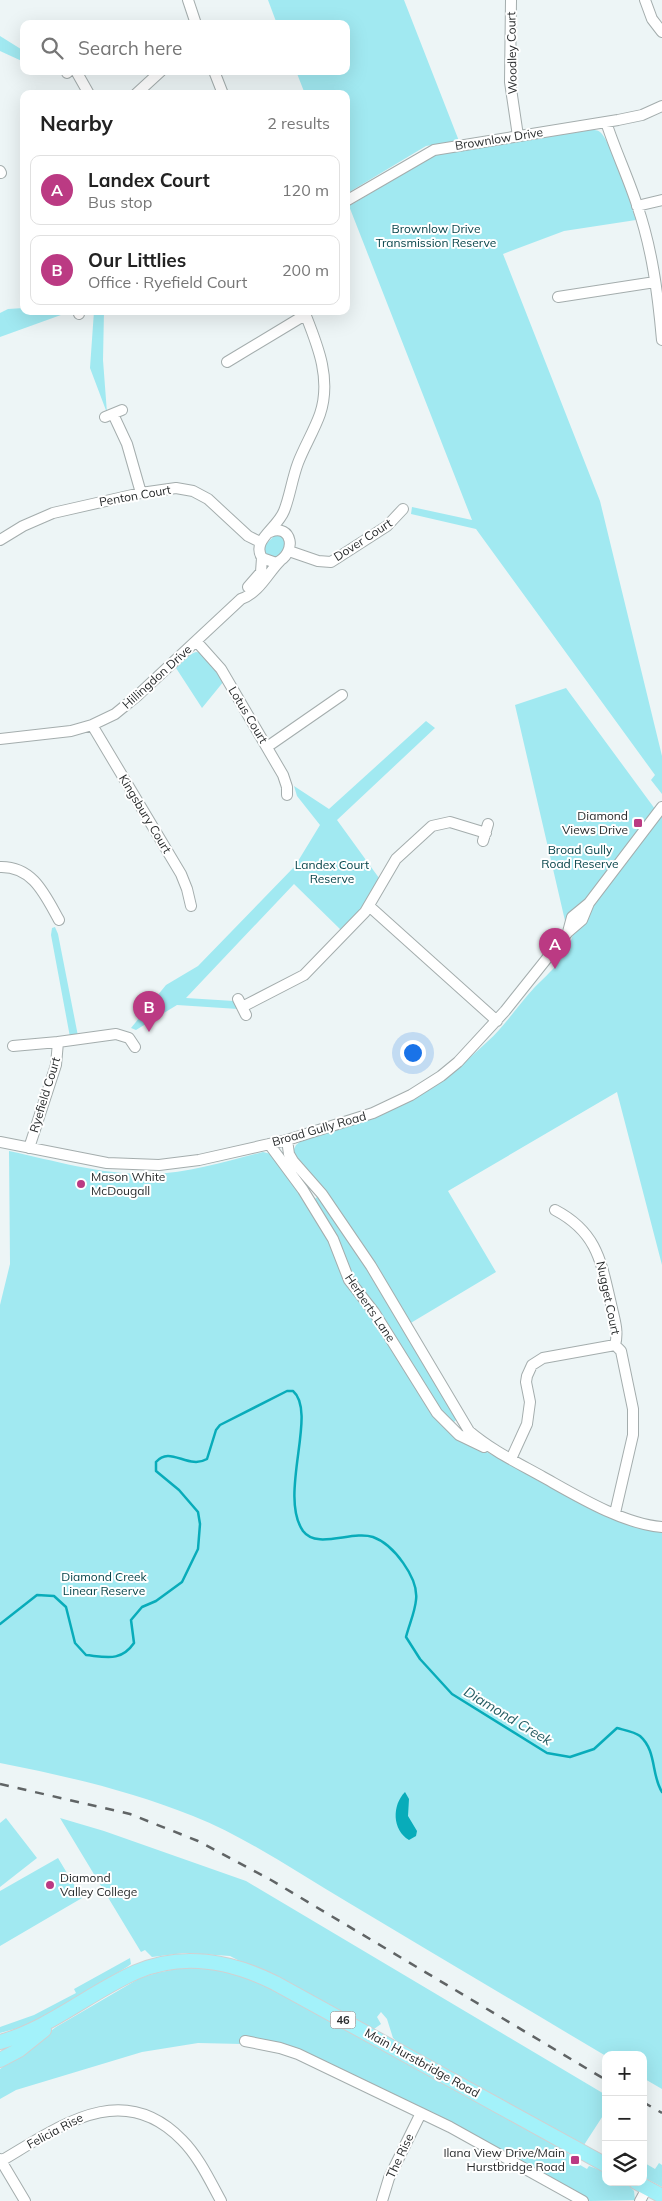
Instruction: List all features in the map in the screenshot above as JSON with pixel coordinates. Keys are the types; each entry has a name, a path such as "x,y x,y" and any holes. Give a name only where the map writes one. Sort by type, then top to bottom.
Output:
{"main road":[{"name":"Main Hurstbridge Road","path":"0,2042 30,2031 68,2012 136,1972 158,1965 199,1961 230,1964 275,1983 602,2163"},
{"name":"Main Hurstbridge Road","path":"0,2060 19,2050 68,2012"},
{"path":"644,2186 662,2196"}],"street":[{"path":"183,0 194,20"},
{"name":"Woodley Court","path":"511,0 510,82 518,136"},
{"path":"645,0 652,19 662,32"},
{"path":"73,75 86,90"},
{"path":"140,90 157,75"},
{"path":"216,75 221,90"},
{"name":"Brownlow Drive","path":"350,199 434,150 606,122 642,115 662,106"},
{"path":"606,122 638,206 655,282 662,340"},
{"path":"638,206 662,200"},
{"path":"558,296 655,282"},
{"path":"227,362 302,315"},
{"path":"284,512 287,535 291,543 289,551 280,561 271,563 262,558 258,550 260,542 270,532 284,512 298,464 320,414 323,401 324,380 322,360 306,315"},
{"path":"113,414 127,444 141,493"},
{"name":"Penton Court","path":"0,540 28,524 54,513 168,488 193,491 216,506 248,536 260,542"},
{"name":"Dover Court","path":"289,551 318,561 331,562 387,526 403,509"},
{"path":"270,532 279,531 287,535"},
{"name":"Hillingdon Drive","path":"241,599 245,591 260,576 262,558"},
{"name":"Hillingdon Drive","path":"0,739 71,731 92,725 126,706 241,599 263,583 280,561"},
{"name":"Lotus Court","path":"196,641 221,669 286,781 287,795"},
{"path":"267,747 342,695"},
{"name":"Kingsbury Court","path":"92,725 181,874 188,889 191,906"},
{"name":"Broad Gully Road","path":"0,1142 107,1163 142,1166 200,1160 286,1140 373,1113 411,1095 441,1076 458,1062 497,1021 568,932 582,920 588,903 662,807"},
{"path":"242,1007 304,975 369,906 392,863 432,826 450,822 485,833"},
{"path":"0,867 14,868 34,879 59,920"},
{"path":"369,906 497,1021"},
{"name":"Ryefield Court","path":"13,1046 116,1034 129,1038 136,1047"},
{"name":"Ryefield Court","path":"29,1148 56,1064 58,1042"},
{"name":"Herberts Lane","path":"286,1140 292,1161 322,1194 385,1288 469,1431 494,1450 598,1508 662,1527"},
{"name":"Herberts Lane","path":"269,1144 310,1201 333,1239 349,1280 374,1312 437,1414 447,1425 468,1441 494,1450"},
{"path":"310,1201 315,1194 322,1194"},
{"name":"Nugget Court","path":"554,1210 581,1228 598,1253 617,1330 615,1345"},
{"path":"511,1460 527,1424 530,1402 526,1382 532,1365 543,1358 615,1345 621,1351 634,1422 632,1446 615,1514"},
{"path":"447,1425 454,1425 460,1416"},
{"path":"245,2040 294,2052 460,2132 583,2201"},
{"name":"Felicia Rise","path":"1,2160 75,2118 104,2111 125,2111 157,2121 176,2135 195,2156 222,2201"},
{"name":"The Rise","path":"382,2201 389,2178 421,2113"},
{"path":"1,2160 24,2201"},
{"path":"640,2201 642,2186"}],"green space":[{"path":"268,0 404,0 459,141 426,146 350,192 350,90 303,90 298,75 350,75 350,20 276,20"},
{"path":"0,36 20,48 20,60 0,51"},
{"name":"Brownlow Drive Transmission Reserve","path":"596,130 602,134 607,142 621,175 636,220 564,231 503,254 600,501 662,756 662,794 651,780 655,775 476,529 411,514 412,507 472,520 350,205 435,155"},
{"path":"20,308 20,315 61,315 0,337 0,313 8,309"},
{"path":"94,315 104,315 103,360 107,413 90,368"},
{"path":"275,535 283,537 286,547 278,556 268,557 264,552 264,546"},
{"path":"196,652 202,653 224,681 202,708 176,668 191,654"},
{"name":"Broad Gully Road Reserve","path":"566,688 655,809 566,925 515,705"},
{"name":"Landex Court Reserve","path":"426,721 435,728 337,820 379,878 360,911 342,931 294,884 186,998 234,1001 238,1009 177,1005 136,1030 131,1028 166,985 198,966 295,866 320,825 297,796 294,786 329,809"},
{"path":"662,814 662,1265 617,1092 448,1191 496,1272 409,1324 307,1175 293,1151 301,1141 363,1121 397,1106 429,1088 487,1042 558,963 571,941 573,933"},
{"path":"55,927 78,1036 70,1037 51,935 52,928"},
{"name":"Diamond Creek Linear Reserve","path":"9,1151 97,1170 133,1174 165,1173 194,1169 263,1152 271,1154 314,1200 318,1196 356,1248 457,1419 453,1423 432,1412 485,1451 594,1511 662,1532 662,2089 647,2080 647,2051 602,2051 602,2054 273,1856 213,1825 170,1807 122,1792 74,1779 0,1763 0,1305 10,1264"},
{"path":"6,1818 37,1858 0,1887 0,1823"},
{"path":"60,1818 104,1831 246,1881 602,2093 602,2117 584,2145 435,2066 399,2043 393,2038 387,2019 381,2012 377,2017 381,2024 374,2029 370,2029 230,1956 185,1953 152,1957 145,1950 141,1952"},
{"path":"58,1858 82,1898 0,1946 0,1891"},
{"path":"130,1958 131,1964 127,1967 33,2024 0,2033 0,2027 34,2015 76,1993 74,1989"},
{"path":"186,1967 213,1968 255,1979 559,2146 574,2158 573,2161 587,2169 589,2166 602,2171 602,2186 630,2186 634,2191 635,2200 590,2201 452,2124 295,2049 242,2044 198,2043 142,2052 16,2090 0,2099 0,2069 56,2027 140,1978"},
{"path":"659,2163 662,2165 662,2187 647,2179 647,2164 655,2169"}],"shaded area":[{"path":"405,1792 409,1799 408,1816 417,1831 416,1836 409,1840 399,1830 396,1817 398,1804"}],"waterway":[{"name":"Diamond Creek","path":"0,1624 37,1595 54,1596 66,1607 75,1643 86,1655 113,1657 124,1653 134,1643 131,1620 142,1607 156,1601 182,1582 198,1549 200,1524 198,1512 179,1490 156,1471 156,1462 161,1457 167,1456 193,1462 207,1459 216,1430 220,1425 287,1391 293,1391 300,1402 302,1417 294,1497 296,1516 303,1531 317,1539 355,1536 373,1537 381,1541 396,1554 409,1572 416,1591 416,1600 406,1637 420,1659 452,1694 547,1753 570,1757 594,1749 617,1728 635,1733 640,1736 649,1749 656,1778 662,1792"}],"railway":[{"path":"0,1784 130,1814 198,1841 271,1880 602,2078"},
{"path":"647,2104 662,2113"}],"place":[{"name":"Diamond Views Drive","path":"638,823"},
{"name":"Landex Court","path":"555,969"},
{"name":"Our Littlies","path":"149,1032"},
{"name":"Mason White McDougall","path":"81,1184"},
{"name":"Diamond Valley College","path":"50,1885"},
{"name":"Ilana View Drive/Main Hurstbridge Road","path":"575,2160"}]}
